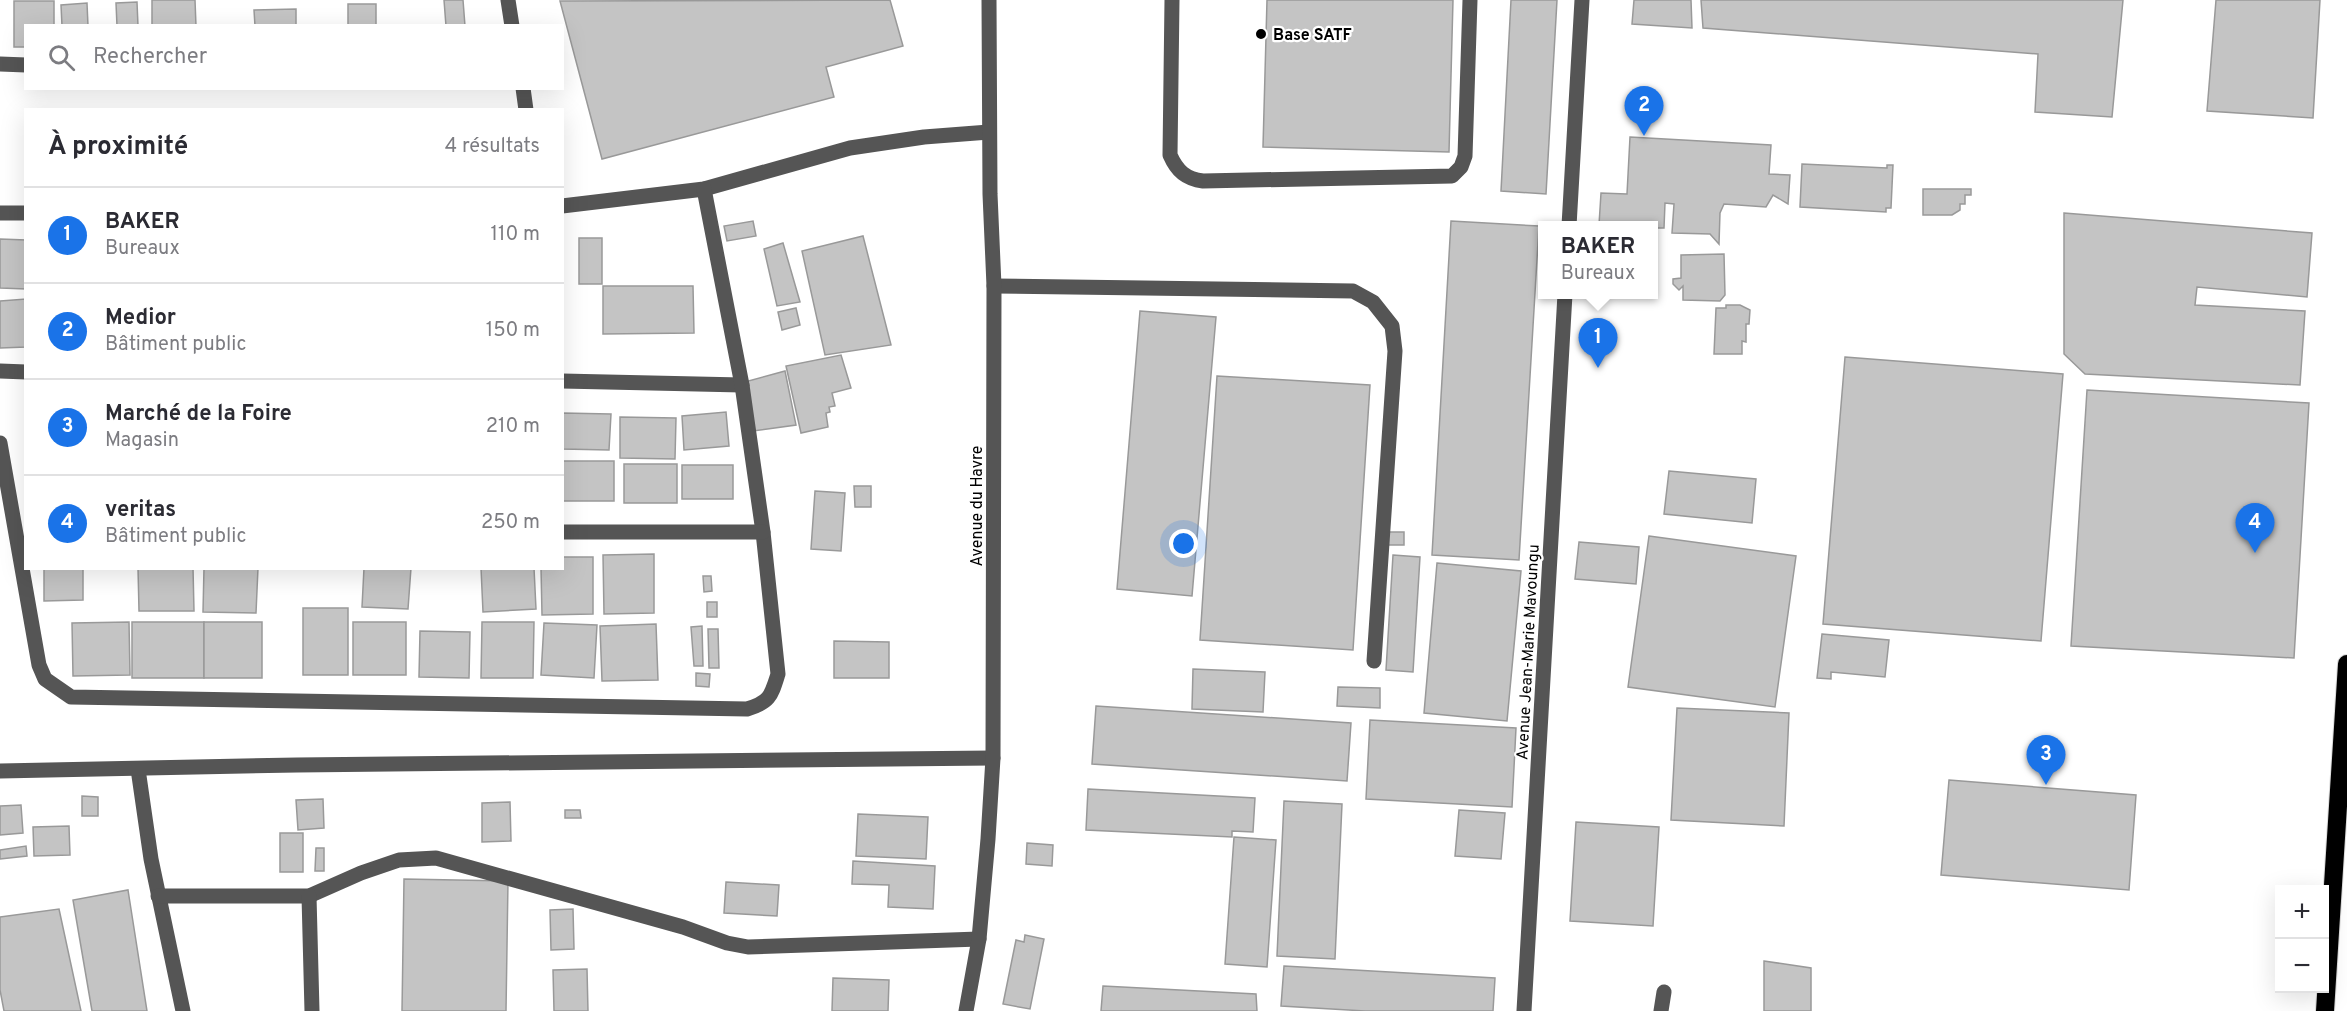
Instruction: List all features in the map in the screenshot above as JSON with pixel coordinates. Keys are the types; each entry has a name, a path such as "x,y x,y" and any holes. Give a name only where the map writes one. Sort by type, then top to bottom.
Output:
{"highway":[{"path":"2325,1011 2347,664"}],"street":[{"path":"508,0 512,24"},
{"name":"Avenue du Havre","path":"966,1011 979,939 993,758 994,286 989,132 989,0"},
{"path":"1172,0 1170,155 1176,167 1190,179 1203,181 1452,176 1461,167 1465,156 1470,0"},
{"path":"1569,221 1582,0"},
{"path":"0,64 24,65"},
{"path":"523,90 526,108"},
{"path":"564,206 704,189 850,148 924,137 989,132"},
{"path":"26,570 39,665 45,679 71,697 747,709 765,703 773,691 778,674 763,532 742,384 704,189"},
{"path":"0,213 24,213"},
{"path":"994,286 1353,291 1373,302 1392,326 1395,351 1374,661"},
{"name":"Avenue Jean-Marie Mavoungu","path":"1524,1011 1565,299"},
{"path":"0,371 24,372"},
{"path":"564,381 742,384"},
{"path":"0,443 21,530 24,552"},
{"path":"564,532 763,532"},
{"path":"0,771 297,765 993,758"},
{"path":"138,769 158,896 183,1011"},
{"path":"158,896 309,896 361,873 399,860 436,858 683,927 727,943 748,947 979,939"},
{"path":"309,896 312,1011"},
{"path":"1661,1011 1664,992"}],"building":[{"path":"152,0 195,0 196,24 152,24"},
{"path":"444,0 463,0 465,24 446,24"},
{"path":"890,0 903,46 826,67 834,97 602,159 560,1"},
{"path":"1267,0 1453,0 1449,152 1263,147"},
{"path":"1511,0 1557,0 1546,194 1501,191"},
{"path":"1634,0 1691,0 1692,28 1632,24"},
{"path":"1701,0 2123,0 2112,117 2035,112 2038,54 1703,28"},
{"path":"2216,0 2320,0 2313,118 2207,111"},
{"path":"14,1 54,1 54,24 24,24 24,47 14,47"},
{"path":"137,2 138,24 117,24 116,3"},
{"path":"87,3 88,24 62,24 61,5"},
{"path":"348,4 376,4 376,24 348,24"},
{"path":"296,9 296,24 255,24 254,10"},
{"path":"1630,137 1771,145 1769,174 1790,175 1788,204 1773,195 1766,207 1724,204 1720,213 1719,244 1710,234 1672,233 1674,204 1665,203 1664,228 1658,228 1658,221 1599,221 1601,193 1627,194"},
{"path":"1802,164 1887,168 1887,165 1893,165 1891,208 1886,208 1886,212 1800,207"},
{"path":"1923,189 1971,189 1971,195 1965,195 1965,204 1960,204 1960,210 1952,215 1923,215"},
{"path":"2064,213 2312,233 2307,297 2197,287 2195,305 2305,311 2300,385 2085,374 2064,354"},
{"path":"753,221 756,236 727,241 724,226"},
{"path":"1451,221 1538,226 1519,560 1432,555"},
{"path":"863,236 891,345 825,355 802,251"},
{"path":"579,238 602,238 602,284 579,284"},
{"path":"0,239 24,240 24,289 0,288"},
{"path":"783,243 800,302 777,306 764,249"},
{"path":"1724,254 1725,295 1720,301 1683,300 1683,286 1679,290 1673,284 1673,279 1681,278 1681,255"},
{"path":"603,286 693,286 694,333 603,334"},
{"path":"24,299 24,347 0,348 0,301"},
{"path":"1726,305 1740,305 1750,310 1749,324 1746,324 1746,342 1742,341 1742,354 1714,354 1716,308 1726,308"},
{"path":"796,308 800,325 782,330 778,312"},
{"path":"1140,311 1216,317 1192,596 1117,589"},
{"path":"841,355 851,388 832,393 835,406 829,407 830,412 826,413 828,427 801,433 786,366"},
{"path":"1845,357 2063,374 2041,641 1823,624"},
{"path":"785,371 796,425 753,431 741,383"},
{"path":"1217,376 1370,385 1353,650 1200,640"},
{"path":"2087,390 2309,403 2294,658 2071,646"},
{"path":"726,412 729,446 684,450 682,416"},
{"path":"564,413 611,414 609,450 564,449"},
{"path":"620,417 676,418 675,459 620,458"},
{"path":"564,461 614,461 614,501 564,501"},
{"path":"624,464 677,464 677,503 624,503"},
{"path":"682,465 733,465 733,499 682,499"},
{"path":"1669,471 1756,479 1752,523 1664,514"},
{"path":"854,486 871,486 871,507 855,507"},
{"path":"815,491 845,493 841,551 811,549"},
{"path":"1386,532 1404,532 1404,545 1386,545"},
{"path":"1649,536 1796,556 1775,707 1628,687"},
{"path":"1579,542 1639,547 1636,584 1575,579"},
{"path":"654,554 654,613 604,614 603,555"},
{"path":"1393,555 1420,557 1413,672 1386,670"},
{"path":"564,557 593,557 593,614 542,615 541,570 564,570"},
{"path":"1437,563 1521,571 1507,721 1424,713"},
{"path":"44,570 83,570 83,600 44,601"},
{"path":"138,570 193,570 194,611 139,611"},
{"path":"204,570 258,570 256,613 203,612"},
{"path":"364,570 411,570 408,609 362,607"},
{"path":"481,570 534,570 536,609 483,612"},
{"path":"703,576 711,576 712,591 704,592"},
{"path":"707,602 717,602 717,617 707,617"},
{"path":"303,608 348,608 348,675 303,675"},
{"path":"129,622 130,675 73,676 72,623"},
{"path":"132,622 204,622 204,678 132,678"},
{"path":"204,622 262,622 262,678 204,678"},
{"path":"353,622 406,622 406,675 353,675"},
{"path":"482,622 534,622 533,678 481,678"},
{"path":"544,623 597,625 594,678 541,675"},
{"path":"656,624 658,680 602,681 600,626"},
{"path":"702,626 703,666 694,666 691,627"},
{"path":"708,629 718,629 719,668 709,668"},
{"path":"420,631 470,632 469,678 419,677"},
{"path":"1822,634 1889,640 1885,677 1831,672 1831,679 1817,678"},
{"path":"834,641 889,642 889,678 834,678"},
{"path":"1193,669 1265,672 1263,712 1192,709"},
{"path":"696,673 710,674 709,687 696,686"},
{"path":"1338,687 1380,688 1380,708 1337,706"},
{"path":"1096,706 1351,723 1347,781 1092,764"},
{"path":"1677,708 1789,713 1784,826 1671,820"},
{"path":"1370,720 1516,728 1512,807 1366,799"},
{"path":"1949,780 2136,795 2129,890 1941,875"},
{"path":"1088,789 1255,798 1253,832 1232,831 1232,837 1086,830"},
{"path":"82,796 98,797 98,816 82,816"},
{"path":"323,799 324,828 298,830 296,800"},
{"path":"1284,801 1342,804 1335,959 1277,956"},
{"path":"510,802 511,841 482,842 482,803"},
{"path":"21,805 23,833 0,835 0,806"},
{"path":"565,810 580,810 581,818 565,818"},
{"path":"1459,810 1505,813 1501,859 1455,856"},
{"path":"858,814 928,817 926,859 856,856"},
{"path":"1576,822 1659,827 1653,926 1570,921"},
{"path":"69,826 70,855 34,856 33,827"},
{"path":"280,833 303,833 303,872 280,872"},
{"path":"1234,837 1276,840 1267,967 1225,964"},
{"path":"1027,843 1053,845 1052,866 1026,864"},
{"path":"26,846 27,856 0,859 0,850"},
{"path":"316,848 324,848 324,871 315,871"},
{"path":"853,861 935,866 933,909 888,907 889,885 852,884"},
{"path":"404,879 508,881 506,1011 402,1011"},
{"path":"726,882 779,885 777,916 724,913"},
{"path":"128,890 147,1011 92,1011 73,900"},
{"path":"59,909 81,1011 4,1011 0,990 0,917"},
{"path":"573,909 574,949 551,950 550,910"},
{"path":"1025,935 1044,939 1030,1009 1003,1004 1016,940 1024,942"},
{"path":"1764,961 1811,968 1811,1011 1764,1011"},
{"path":"1284,966 1495,978 1493,1011 1365,1011 1281,1006"},
{"path":"587,969 588,1011 554,1011 553,970"},
{"path":"833,978 889,980 888,1011 832,1011"},
{"path":"1103,986 1256,994 1257,1011 1101,1011"}],"place":[{"name":"Base SATF","path":"1261,34"},
{"name":"Medior","path":"1644,136"},
{"name":"BAKER","path":"1598,368"},
{"name":"veritas","path":"2255,553"},
{"name":"Marché de la Foire","path":"2046,785"}]}
